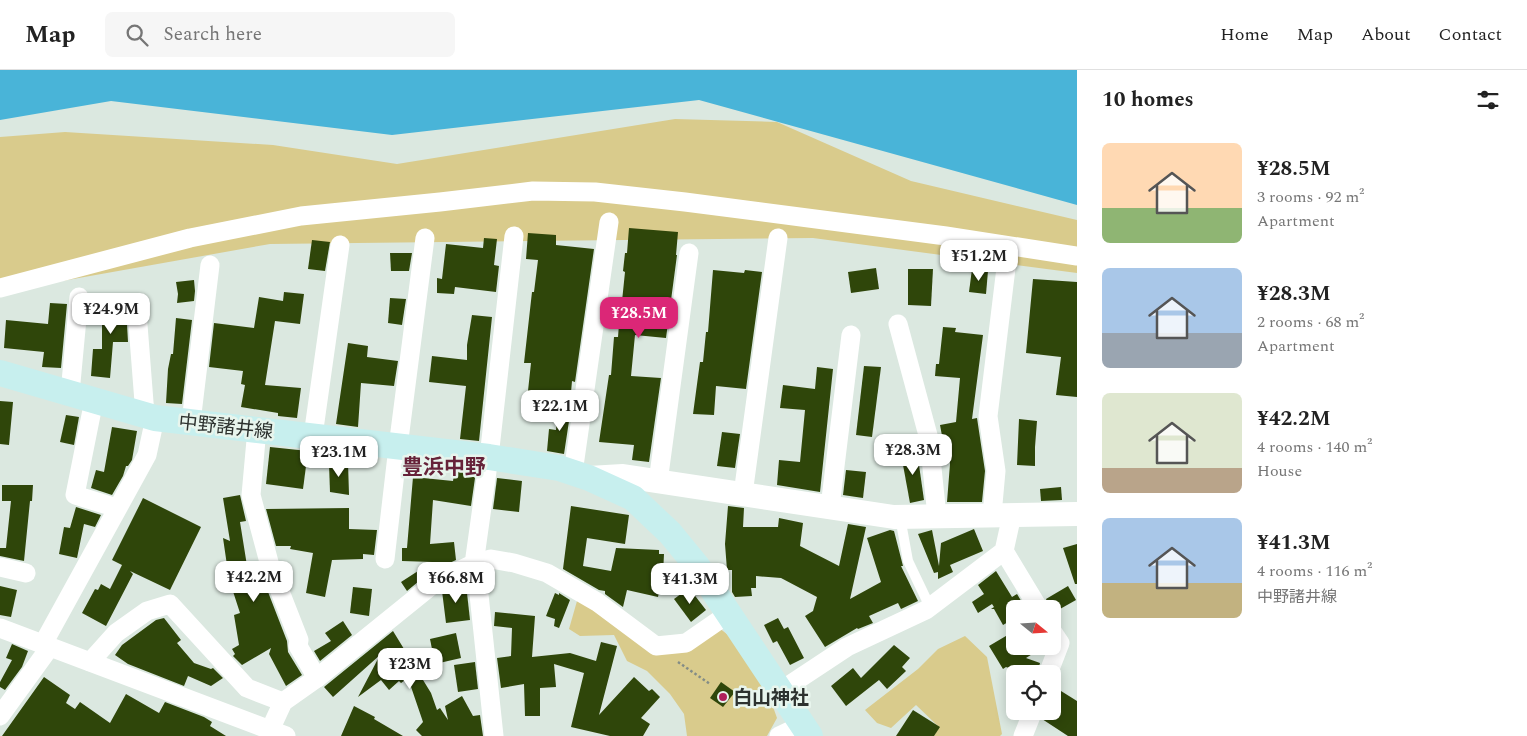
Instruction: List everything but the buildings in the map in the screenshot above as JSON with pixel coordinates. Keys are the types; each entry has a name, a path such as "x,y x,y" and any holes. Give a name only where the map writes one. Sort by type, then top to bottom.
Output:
{"main road":[{"name":"中野諸井線","path":"0,373 150,416 489,457 558,468 581,475 633,498 670,534 697,566 779,692 797,732"}],"street":[{"path":"0,288 190,238 301,216 533,191 595,192 685,202 946,236 1077,256"},
{"path":"608,222 581,475 623,476 900,517 1077,514"},
{"path":"494,736 475,557 489,457 514,236"},
{"path":"385,559 425,238"},
{"path":"743,494 778,238"},
{"path":"313,436 340,245"},
{"path":"658,482 689,253"},
{"path":"191,422 210,265"},
{"path":"1006,268 988,416 1002,515 1004,551 1034,600"},
{"path":"79,297 82,397 75,494 117,508"},
{"path":"0,716 46,646 146,454 150,416 137,312"},
{"path":"898,324 929,439 937,516"},
{"path":"830,507 851,335"},
{"path":"256,429 251,495 270,566 299,640 298,646 317,678"},
{"path":"779,692 847,646 930,607 1004,551"},
{"path":"0,628 278,733 283,702 317,678 437,581 475,563 491,559 547,572 597,602 656,646 686,643 728,614"},
{"path":"0,567 26,573"},
{"path":"90,662 116,634 147,612 170,604 247,688 283,702"},
{"path":"1024,736 1030,720"}],"lane":[{"path":"900,517 908,561 930,607"}],"path":[{"path":"656,646 710,684"}],"shaded area":[{"path":"675,119 777,122 911,181 1077,220 1077,273 813,238 270,244 0,292 0,137 65,132 273,145 397,164"},
{"path":"577,601 597,602 656,646 714,624 755,656 777,718 767,736 687,736 684,714 670,694 647,671 627,661 614,635 580,636 569,629"},
{"path":"965,636 987,657 1002,734 1000,736 934,736 939,727 916,705 891,728 877,723 865,710 918,669 938,649"}],"water":[{"path":"0,70 1077,70 1077,205 699,100 392,135 111,101 0,120"}],"place":[{"name":"白山神社","path":"723,697"}],"district":[{"name":"豊浜中野","path":"444,467"}]}
